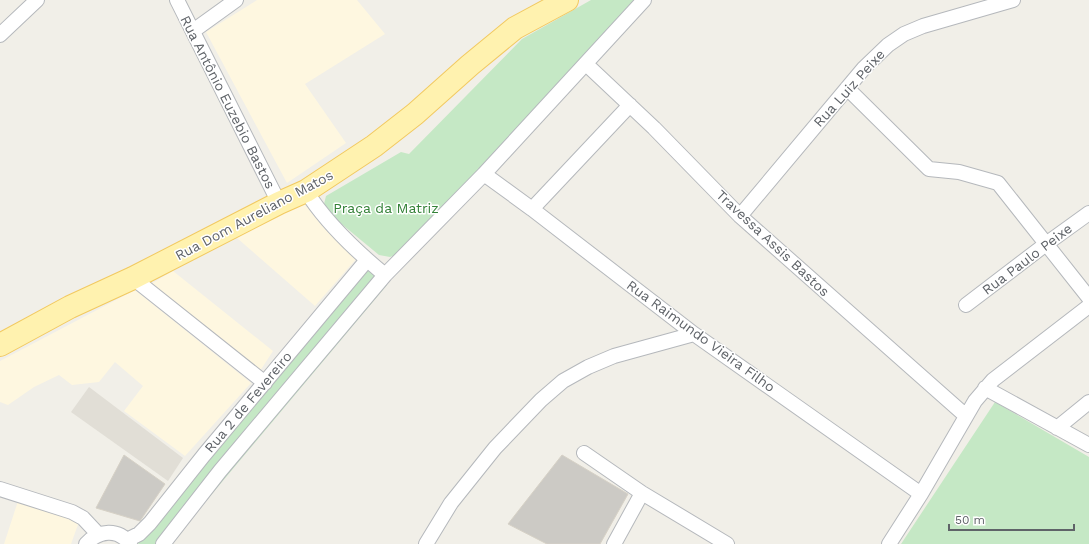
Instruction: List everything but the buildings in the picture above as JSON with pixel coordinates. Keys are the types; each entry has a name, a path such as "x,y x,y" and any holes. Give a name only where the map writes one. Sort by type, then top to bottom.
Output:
{"main road":[{"name":"Rua Dom Aureliano Matos","path":"0,345 70,307 133,278 279,203 306,191 374,146 415,114 470,65 515,28 554,3"}],"street":[{"path":"0,34 37,0"},
{"name":"Rua Antônio Euzebio Bastos","path":"177,0 279,203"},
{"path":"193,31 236,0"},
{"name":"Rua 2 de Fevereiro","path":"163,544 220,471 385,275 484,174 644,0"},
{"name":"Rua Luiz Peixe","path":"740,216 864,68 888,45 904,34 923,26 1013,0"},
{"name":"Travessa Assis Bastos","path":"586,64 630,105 740,216 966,416"},
{"path":"847,88 929,168 959,172 998,183 1089,298"},
{"path":"532,209 630,105"},
{"name":"Rua Raimundo Vieira Filho","path":"484,174 532,209 694,334 921,494"},
{"path":"306,191 324,217 367,260 385,275"},
{"name":"Rua Paulo Peixe","path":"966,304 1089,213"},
{"name":"Rua 2 de Fevereiro","path":"128,542 150,523 204,454 367,260"},
{"path":"133,278 265,383"},
{"path":"889,544 921,494 975,400 985,388 1089,306"},
{"path":"426,544 451,504 495,448 541,400 563,381 588,366 614,356 694,334"},
{"path":"985,388 1089,445"},
{"path":"1058,428 1089,402"},
{"path":"584,453 642,493 728,544"},
{"path":"0,489 72,512 83,518 98,534"},
{"path":"614,544 642,493"},
{"path":"86,544 91,538 105,532 113,532 128,542"}],"shaded area":[{"path":"257,0 357,0 385,34 305,84 346,143 287,183 206,32"},
{"path":"299,198 328,232 357,258 315,306 237,238"},
{"path":"173,271 273,351 258,374 149,285"},
{"path":"135,290 251,383 185,456 124,411 143,386 115,362 99,382 72,385 59,375 34,387 8,405 0,402 0,361"},
{"path":"89,387 183,458 168,481 71,412"},
{"path":"18,501 80,519 71,544 4,544"}],"green space":[{"name":"Praça da Matriz","path":"591,0 636,0 586,62 395,255 390,257 379,255 327,212 324,204 326,196 401,152 409,154 522,39"},
{"path":"362,264 387,285 170,544 139,544 132,539"},
{"path":"995,402 1089,457 1089,544 901,544"}]}
